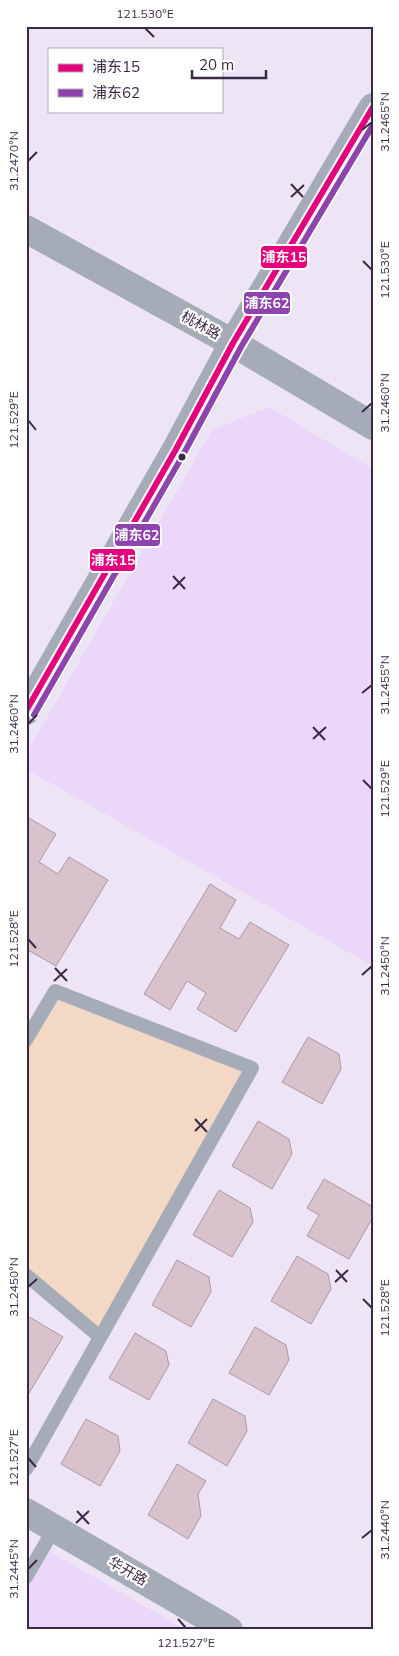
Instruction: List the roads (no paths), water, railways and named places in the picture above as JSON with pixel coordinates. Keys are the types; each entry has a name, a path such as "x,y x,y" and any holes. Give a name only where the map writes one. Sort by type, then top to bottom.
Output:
{"main road":[{"path":"26,711 175,451 233,343 373,107"},
{"name":"桃林路","path":"233,343 373,426"}],"street":[{"name":"桃林路","path":"26,229 233,343"},
{"name":"华开路","path":"26,1512 229,1630"}],"lane":[{"path":"26,1040 55,991 252,1068 26,1469"},
{"path":"26,1275 100,1337"},
{"path":"26,1577 54,1528"}]}
